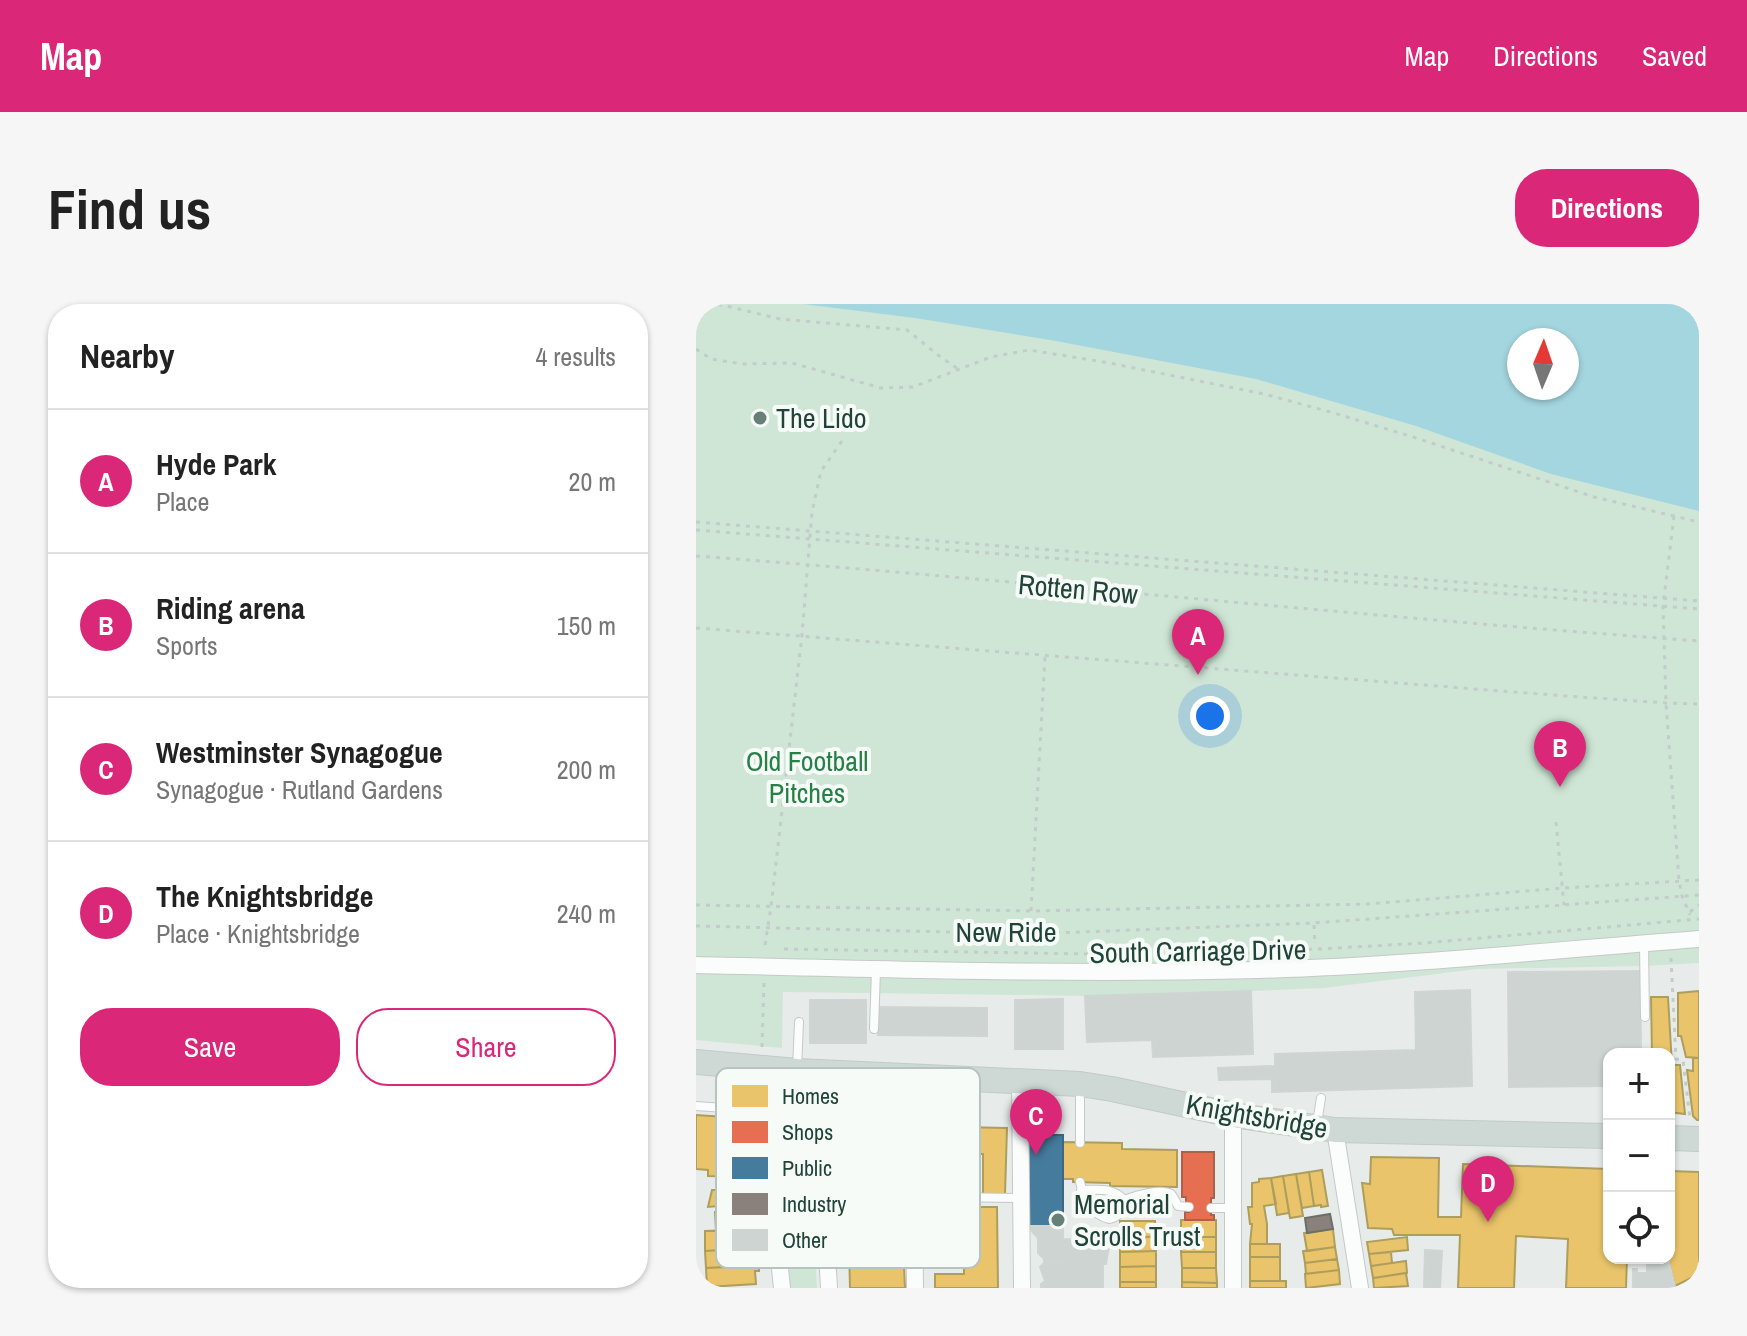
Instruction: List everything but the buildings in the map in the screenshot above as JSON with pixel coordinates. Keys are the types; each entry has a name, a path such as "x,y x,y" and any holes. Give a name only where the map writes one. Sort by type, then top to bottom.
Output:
{"main road":[{"name":"Knightsbridge","path":"696,1062 766,1060 789,1068"},
{"name":"Knightsbridge","path":"980,1079 1080,1084 1233,1115 1325,1129 1603,1136"},
{"path":"1675,1139 1698,1144"}],"street":[{"name":"South Carriage Drive","path":"696,965 1166,972 1409,962 1699,939"},
{"path":"766,1060 766,1068"},
{"path":"1020,1081 1022,1288"},
{"path":"1233,1115 1233,1288"},
{"path":"1325,1129 1360,1288"},
{"path":"780,1268 782,1288"},
{"path":"828,1268 829,1288"},
{"path":"915,1268 915,1288"}],"lane":[{"path":"1644,944 1645,1017"},
{"path":"874,1029 876,970"},
{"path":"797,1068 799,1022"},
{"path":"1080,1084 1080,1143"},
{"path":"1321,1098 1325,1129"},
{"path":"696,1106 716,1107"},
{"path":"1081,1186 1111,1191 1124,1200 1118,1216 1109,1219 1099,1216 1089,1207 1081,1186"},
{"path":"1124,1200 1163,1192 1170,1194 1178,1206 1189,1207"},
{"path":"980,1197 1021,1198"},
{"path":"1211,1208 1232,1208"}],"path":[{"path":"718,304 780,319 907,330 958,369"},
{"path":"696,349 711,359 742,364 792,363 881,388 913,387 991,357 1029,350 1104,362 1264,394 1413,437 1594,497 1699,522"},
{"path":"765,945 802,635 810,531 821,471 842,441"},
{"path":"1674,516 1663,606 1666,703 1679,881 1690,914 1699,905"},
{"path":"696,522 1699,601"},
{"name":"Rotten Row","path":"696,530 1699,609"},
{"name":"Rotten Row","path":"696,556 1699,641"},
{"path":"696,628 1699,704"},
{"path":"1031,911 1045,656"},
{"path":"1556,822 1564,905"},
{"path":"696,905 1031,911 1368,904 1699,880"},
{"name":"New Ride","path":"696,926 1030,934 1313,923 1699,895"},
{"name":"South Carriage Drive","path":"1239,953 1424,943 1699,919"},
{"path":"1313,923 1315,945"},
{"path":"1670,942 1676,1059 1683,1060 1690,1121 1698,1144"},
{"name":"South Carriage Drive","path":"780,949 1101,955"},
{"path":"764,975 766,1060"}],"green space":[{"name":"Old Football Pitches","path":"696,304 1699,304 1699,963 1477,969 1324,988 1251,991 1085,996 783,992 782,1048 696,1040"},
{"path":"788,1268 816,1268 817,1288 791,1288"}],"water":[{"path":"803,304 1699,304 1699,511 1551,474 1416,426 1256,379 1056,341"}],"place":[{"name":"The Lido","path":"760,418"},
{"name":"Hyde Park","path":"1198,675"},
{"name":"Riding arena","path":"1560,787"},
{"name":"Westminster Synagogue","path":"1036,1155"},
{"name":"Memorial Scrolls Trust","path":"1058,1220"},
{"name":"The Knightsbridge","path":"1488,1222"}]}
